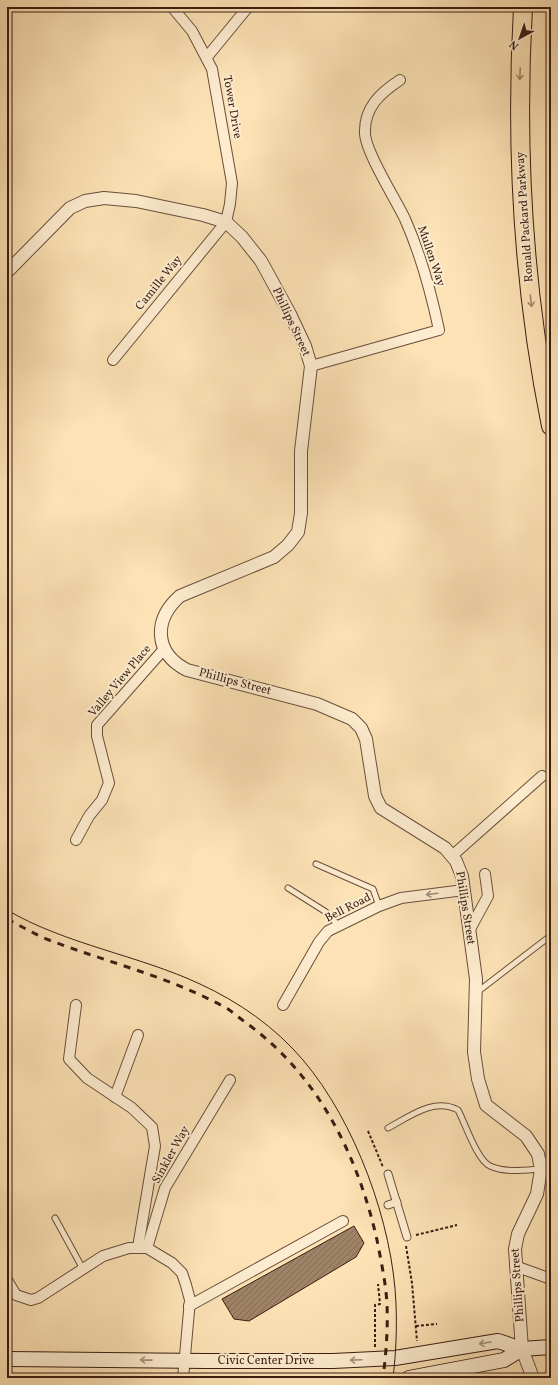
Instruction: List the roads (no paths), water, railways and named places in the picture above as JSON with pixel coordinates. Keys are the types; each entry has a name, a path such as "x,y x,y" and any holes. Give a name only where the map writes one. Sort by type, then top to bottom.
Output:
{"highway":[{"name":"Ronald Packard Parkway","path":"524,7 519,82 522,203 537,355 551,426"}],"main road":[{"name":"Civic Center Drive","path":"7,1359 293,1361 375,1359 418,1354 498,1341 522,1349 551,1347"},
{"name":"Civic Center Drive","path":"415,1378 504,1360 522,1349"}],"street":[{"name":"Tower Drive","path":"172,7 192,31 212,69 232,183 230,204 226,222"},
{"path":"207,57 248,7"},
{"name":"Mullen Way","path":"311,366 439,330 420,256 405,219 370,150 365,134 368,110 383,90 400,80"},
{"name":"Phillips Street","path":"7,272 64,212 84,201 104,198 136,202 203,215 226,222 242,237 261,261 290,314 305,346 311,366 301,450 302,514 298,532 288,545 274,556 180,596 168,608 161,622 161,634 164,649 174,662 187,670 317,704 352,720 360,728 366,739 375,796 381,808 395,818 433,839 453,856 462,876 476,979 474,1052 478,1079 486,1105 526,1136 538,1154 541,1169 536,1194 516,1240 515,1266 522,1349 533,1378"},
{"name":"Camille Way","path":"113,360 226,222"},
{"name":"Valley View Place","path":"76,840 89,816 102,800 109,783 97,736 98,725 164,649"},
{"path":"453,856 542,776"},
{"path":"469,931 488,896 486,874"},
{"name":"Bell Road","path":"283,1005 319,942 328,931 379,906 401,898 464,890"},
{"path":"76,1005 69,1059 87,1078 132,1108 152,1127 155,1146 143,1247"},
{"path":"115,1096 138,1035"},
{"name":"Sinkler Way","path":"143,1247 165,1188 230,1080"},
{"path":"541,1169 551,1160"},
{"path":"388,1174 407,1238"},
{"path":"388,1205 397,1202"},
{"path":"189,1306 343,1221"},
{"path":"7,1280 16,1295 31,1300 38,1298 103,1256 143,1247 172,1263 182,1273 186,1285 189,1306 183,1378"},
{"path":"515,1266 551,1279"}],"lane":[{"path":"316,864 373,889 379,906"},
{"path":"288,888 326,912 338,925"},
{"path":"476,993 548,937 551,940"},
{"path":"388,1128 430,1106 452,1107 458,1110 480,1156 490,1166 512,1170 541,1169"},
{"path":"55,1218 83,1269"}],"tram line":[{"path":"7,910 54,932 152,965 214,991 256,1016 281,1037 303,1060 322,1085 339,1113 368,1175 379,1208 388,1241 396,1304 396,1341 393,1378"}],"railway":[{"path":"7,919 49,940 162,979 228,1009 274,1046 296,1069 332,1120 347,1149 359,1178 369,1209 377,1240 386,1297 387,1333 383,1378"}]}
